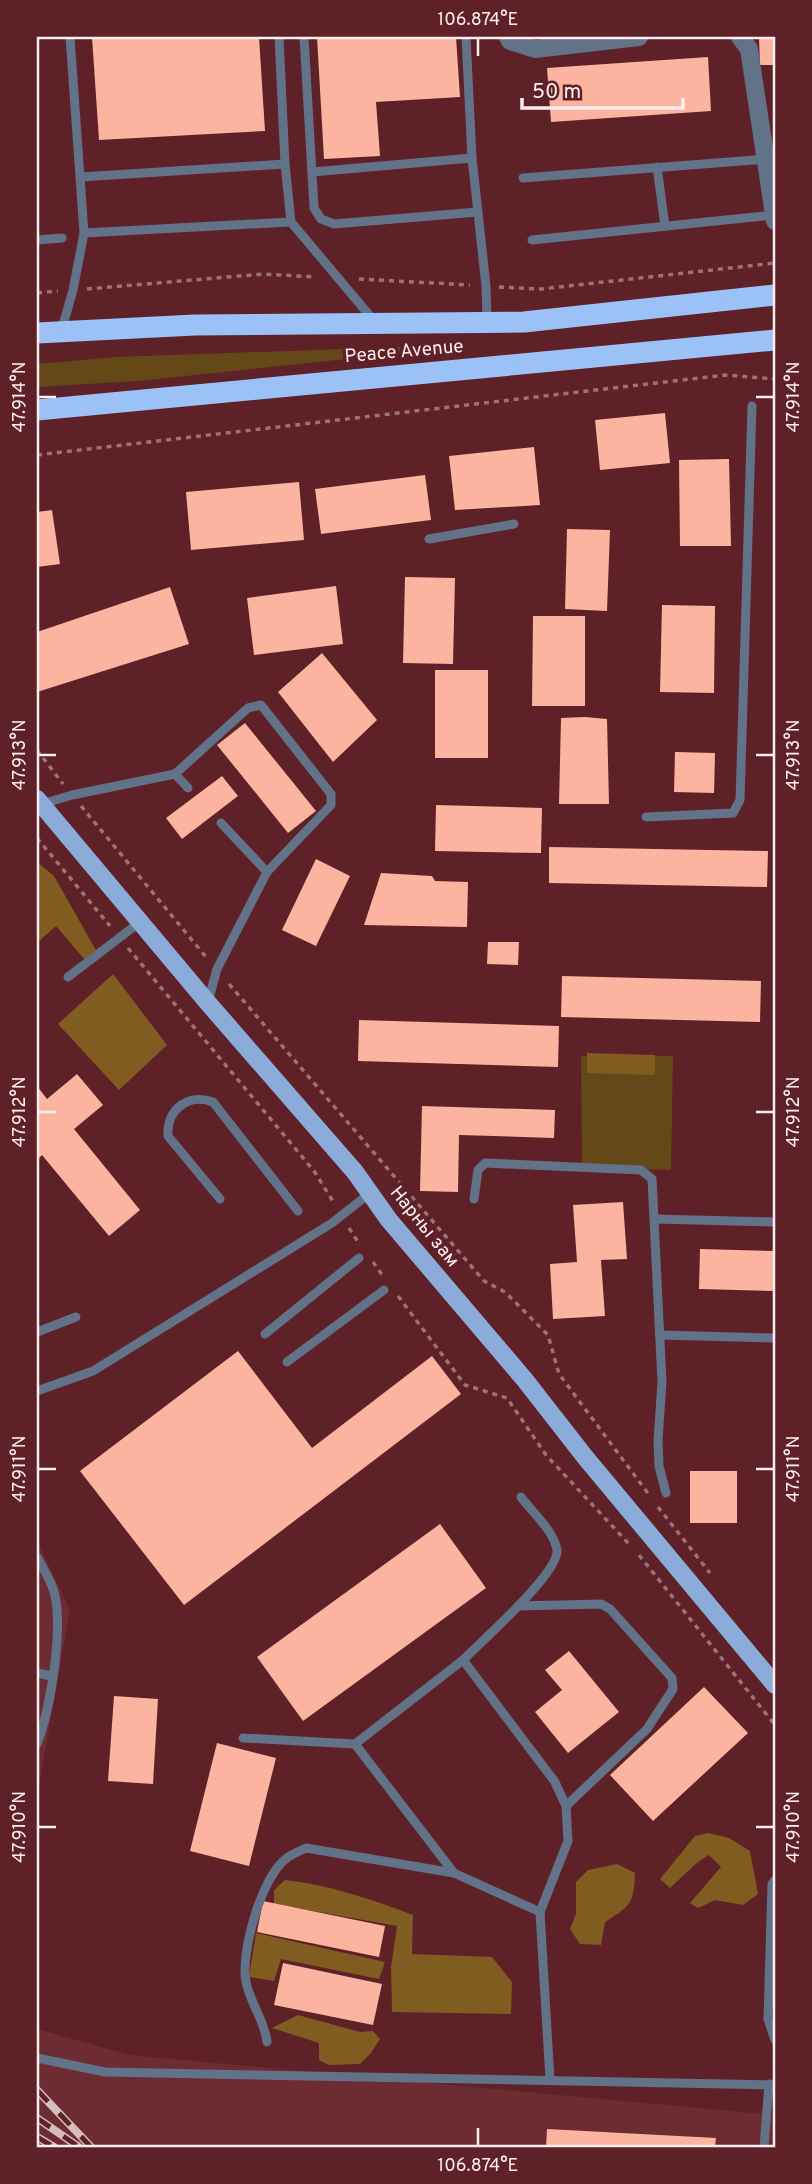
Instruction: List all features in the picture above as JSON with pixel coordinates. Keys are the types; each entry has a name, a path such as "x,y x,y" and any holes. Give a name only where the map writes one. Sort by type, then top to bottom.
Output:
{"highway":[{"name":"Peace Avenue","path":"37,333 195,325 524,322 775,295"},
{"name":"Peace Avenue","path":"37,410 775,340"}],"main road":[{"name":"Нарны зам","path":"39,801 208,1003 355,1172 390,1220 775,1685"}],"street":[{"path":"508,37 510,41 535,49 639,37"},
{"path":"740,37 749,49 775,221"}],"lane":[{"path":"61,332 73,290 84,233 70,37"},
{"path":"279,37 285,164 291,222 376,323"},
{"path":"304,37 314,208 321,219 334,224 478,212"},
{"path":"466,37 472,158 486,286 486,322"},
{"path":"312,172 472,158"},
{"path":"523,178 766,159"},
{"path":"80,177 285,164"},
{"path":"657,167 665,226"},
{"path":"532,240 774,215"},
{"path":"84,233 291,222"},
{"path":"37,240 62,238"},
{"path":"646,817 733,813 740,800 751,406"},
{"path":"429,539 514,524"},
{"path":"39,801 176,774 248,708 261,705 331,794 331,805 267,872 217,969 208,1003"},
{"path":"176,774 188,788"},
{"path":"221,823 267,872"},
{"path":"68,977 140,922"},
{"path":"220,1199 167,1136 171,1116 187,1101 202,1098 213,1102 298,1211"},
{"path":"474,1199 478,1170 485,1163 640,1170 652,1179 662,1382 659,1466 666,1493"},
{"path":"37,1391 93,1371 342,1216 370,1192"},
{"path":"655,1219 775,1222"},
{"path":"265,1334 359,1258"},
{"path":"287,1362 389,1290"},
{"path":"37,1332 76,1317"},
{"path":"660,1335 775,1338"},
{"path":"243,1738 355,1744 463,1660 552,1568 557,1552 552,1537 521,1497"},
{"path":"37,1557 53,1588 58,1631 44,1727 37,1744"},
{"path":"517,1606 601,1604 610,1609 673,1678 673,1689 647,1729 566,1806"},
{"path":"463,1660 555,1782 566,1806 568,1841 540,1912 550,2080"},
{"path":"37,1673 51,1676"},
{"path":"355,1744 454,1873"},
{"path":"267,2042 266,2029 249,1998 245,1977 248,1940 257,1906 285,1858 306,1848 454,1873 540,1912"},
{"path":"775,1880 772,1884 768,2019 775,2040"},
{"path":"37,2058 105,2072 772,2085 764,2147"}],"path":[{"path":"37,293 263,274 541,289 775,263"},
{"path":"37,455 725,375 775,379"},
{"path":"37,750 217,969 484,1281 505,1292 548,1335 559,1374 717,1582"},
{"path":"37,838 314,1171 362,1248"},
{"path":"370,1258 386,1279"},
{"path":"389,1290 465,1385 508,1398 546,1455 631,1546 775,1725"}],"shaded area":[{"path":"401,347 409,350 402,353 139,381 37,387 37,364 115,357"},
{"path":"37,862 54,876 97,952 85,960 56,926 37,943"},
{"path":"113,974 167,1045 119,1090 58,1024"},
{"path":"587,1053 655,1055 655,1075 587,1073"},
{"path":"581,1056 673,1056 671,1170 582,1167"},
{"path":"37,1541 70,1610 37,1798"},
{"path":"708,1833 729,1838 750,1851 758,1894 743,1905 715,1900 698,1908 690,1903 721,1867 709,1855 670,1888 660,1879 695,1836"},
{"path":"617,1864 635,1873 632,1898 625,1908 605,1922 601,1945 580,1944 570,1929 576,1914 576,1882 588,1870"},
{"path":"285,1880 350,1893 413,1915 412,1954 492,1957 512,1982 511,2014 392,2012 391,1967 397,1926 274,1904 274,1890"},
{"path":"256,1933 385,1962 379,1979 281,1959 274,1981 249,1977"},
{"path":"298,2015 360,2032 373,2031 380,2039 360,2064 329,2065 319,2060 319,2043 272,2028"},
{"path":"37,2029 130,2055 775,2115 775,2147 37,2147"}],"building":[{"path":"92,37 259,37 265,131 99,140"},
{"path":"317,37 456,37 460,97 376,102 380,156 324,159"},
{"path":"759,37 775,37 775,65 760,65"},
{"path":"708,57 711,111 551,122 547,68"},
{"path":"665,413 670,463 600,470 595,420"},
{"path":"534,447 540,505 455,510 449,456"},
{"path":"729,459 731,546 680,546 679,460"},
{"path":"425,475 431,520 321,534 315,489"},
{"path":"299,482 304,540 191,550 186,492"},
{"path":"52,510 60,564 37,567 37,512"},
{"path":"567,529 610,530 607,611 565,609"},
{"path":"405,577 455,578 453,664 403,663"},
{"path":"336,586 343,644 254,655 247,598"},
{"path":"170,587 189,644 37,692 37,632"},
{"path":"662,605 715,606 714,693 660,692"},
{"path":"533,616 585,616 585,706 532,706"},
{"path":"322,653 377,720 333,762 278,692"},
{"path":"435,670 488,670 488,758 435,758"},
{"path":"561,718 607,719 609,804 559,804"},
{"path":"245,723 316,811 288,833 217,745"},
{"path":"675,752 715,753 714,793 674,792"},
{"path":"222,776 238,796 182,839 166,818"},
{"path":"436,805 542,808 541,853 435,851"},
{"path":"549,847 768,851 767,887 549,883"},
{"path":"316,859 350,876 316,946 282,930"},
{"path":"381,873 432,876 435,881 468,882 467,927 364,925"},
{"path":"488,942 519,942 518,965 487,964"},
{"path":"562,976 761,981 760,1022 561,1017"},
{"path":"359,1020 559,1026 558,1067 358,1061"},
{"path":"77,1074 103,1105 74,1129 140,1210 109,1236 42,1155 37,1160 37,1086 47,1099"},
{"path":"422,1106 555,1110 554,1138 459,1135 458,1192 420,1191"},
{"path":"623,1202 627,1259 601,1260 605,1316 553,1319 550,1264 577,1262 573,1205"},
{"path":"700,1249 775,1251 775,1291 699,1289"},
{"path":"238,1351 312,1448 432,1356 461,1394 184,1605 80,1471"},
{"path":"690,1471 737,1471 737,1523 690,1523"},
{"path":"440,1524 486,1588 303,1721 257,1657"},
{"path":"569,1651 619,1712 568,1753 535,1712 562,1690 545,1670"},
{"path":"704,1687 748,1733 653,1821 610,1775"},
{"path":"114,1696 158,1699 153,1784 108,1781"},
{"path":"217,1743 276,1758 249,1866 190,1851"},
{"path":"263,1901 385,1926 379,1957 257,1932"},
{"path":"283,1963 382,1984 373,2025 274,2005"},
{"path":"547,2129 716,2138 715,2147 546,2147"}],"railway":[{"path":"37,2090 91,2147"},
{"path":"37,2118 79,2147"},
{"path":"37,2137 54,2147"}]}
